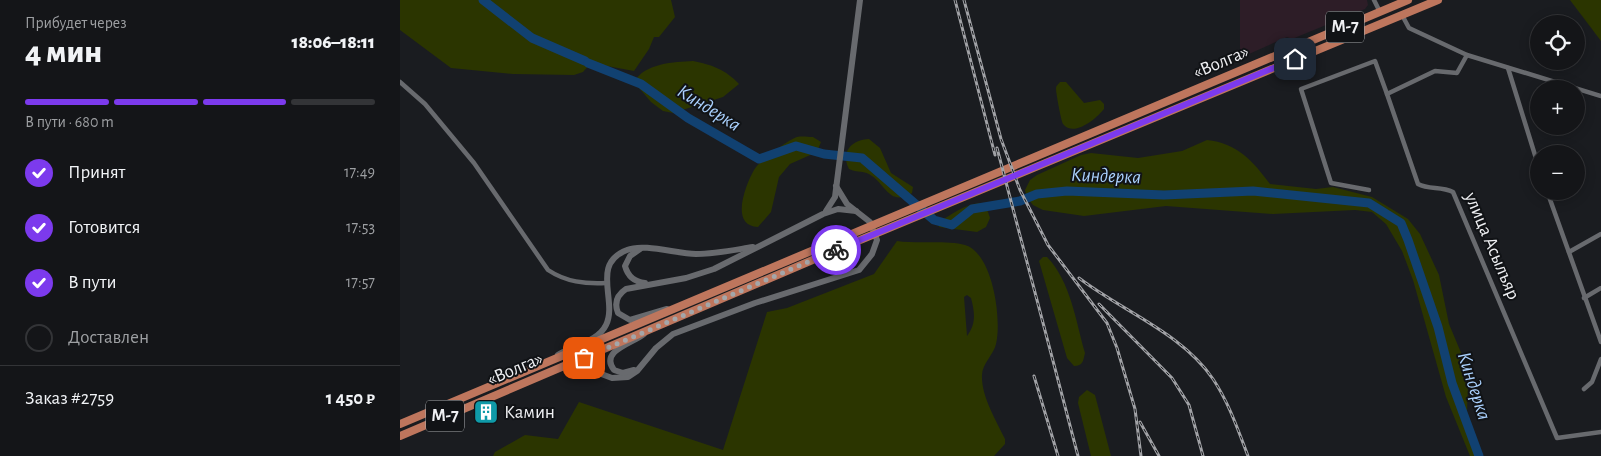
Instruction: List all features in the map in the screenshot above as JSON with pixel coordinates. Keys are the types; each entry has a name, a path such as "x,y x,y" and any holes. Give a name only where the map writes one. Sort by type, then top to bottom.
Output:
{"highway":[{"name":"«Волга»","path":"400,424 1408,0"},
{"name":"«Волга»","path":"400,436 836,250 1438,0"}],"street":[{"path":"823,214 834,201 860,0"},
{"path":"1374,0 1380,12"},
{"path":"1402,15 1409,28 1467,55 1601,96"},
{"path":"1369,190 1331,183 1301,89 1375,60 1387,94 1435,71 1457,73 1467,55"},
{"path":"1508,68 1532,145"},
{"path":"400,82 425,104 474,163 548,270 561,278 582,284 606,283"},
{"name":"улица Асылъяр","path":"1387,94 1418,184 1427,189 1447,189 1453,192 1557,438 1601,432"},
{"path":"650,330 637,340 617,349 610,360 614,370 623,373 635,369 673,334 755,303 859,270 872,254 877,240 870,222 842,197 836,186"},
{"path":"1550,200 1601,342"},
{"path":"676,307 630,320 618,313 615,304 622,292 652,283 698,275 731,261 759,245 823,214 838,209 858,212"},
{"path":"1568,252 1601,234"},
{"path":"554,359 565,350 602,332 609,317 606,283 607,271 617,256 628,249 642,248 696,254 759,245"},
{"path":"642,248 630,256 626,262 626,270 630,277 638,282 652,283"},
{"path":"1584,298 1601,288"},
{"path":"1584,389 1592,382 1601,359"},
{"path":"532,380 580,366 612,378 623,378 637,371 644,361"}],"shaded area":[{"path":"1240,0 1367,0 1368,5 1365,9 1292,39 1287,37 1240,58"}],"green space":[{"path":"400,0 671,0 675,17 659,37 654,37 649,49 634,71 591,63 583,72 574,75 513,74 451,68 400,30"},
{"path":"1570,0 1601,0 1601,41 1585,20 1585,15 1581,15"},
{"path":"693,61 718,68 739,84 723,97 673,113 663,111 651,102 634,82 652,67"},
{"path":"1060,82 1066,82 1084,103 1100,100 1104,104 1104,109 1085,125 1079,128 1068,128 1062,122 1057,96 1056,88"},
{"path":"797,137 813,137 821,142 817,152 790,164 779,177 771,212 758,227 749,225 744,220 742,203 754,170 767,156 793,139"},
{"path":"869,139 880,148 891,173 913,187 912,193 899,197 894,196 869,174 849,169 846,157 849,148 857,142"},
{"path":"1207,140 1236,149 1251,161 1270,184 1316,189 1333,187 1372,197 1408,219 1420,234 1439,275 1449,324 1462,355 1468,386 1467,412 1482,456 1470,456 1446,397 1413,280 1402,251 1386,224 1372,212 1355,210 1273,214 1166,206 1084,216 1043,210 1033,205 1027,198 1025,190 1030,180 1081,155 1091,153 1138,158 1182,151"},
{"path":"979,203 987,209 990,218 986,227 977,232 939,227 939,222 953,213"},
{"path":"897,241 965,245 975,251 982,260 993,288 998,320 996,344 982,375 982,383 990,408 1005,439 1005,444 994,456 493,456 495,452 525,435 558,439 579,402 723,450 767,312 787,308 874,274","holes":["967,295 971,298 974,318 967,336 964,297"]},
{"path":"1043,257 1047,257 1062,278 1072,303 1085,353 1082,363 1079,365 1074,366 1067,358 1039,261"},
{"path":"1087,390 1095,395 1111,456 1091,456 1078,403 1079,397"}],"waterway":[{"name":"Киндерка","path":"483,0 532,38 585,61"},
{"name":"Киндерка","path":"588,63 641,84 688,118 759,159 796,146 824,154 862,158 934,220 952,225 972,209 1020,201 1037,194 1067,191 1164,195 1253,191 1369,203 1401,223 1438,327 1452,383 1479,456"}],"railway":[{"path":"955,0 995,155"},
{"path":"964,0 1001,139 1020,190 1048,245 1107,323 1117,348 1135,409 1141,456"},
{"path":"997,148 1078,456"},
{"path":"1079,278 1168,336 1185,348 1200,363 1224,397 1248,456"},
{"path":"1099,304 1172,378 1189,405 1203,456"},
{"path":"1034,376 1058,456"},
{"path":"1140,422 1159,456"}],"way so far":[{"path":"584,358 836,250"}],"place":[{"name":"Камин","path":"486,412"}],"route":[{"path":"836,250 1295,59"}]}
